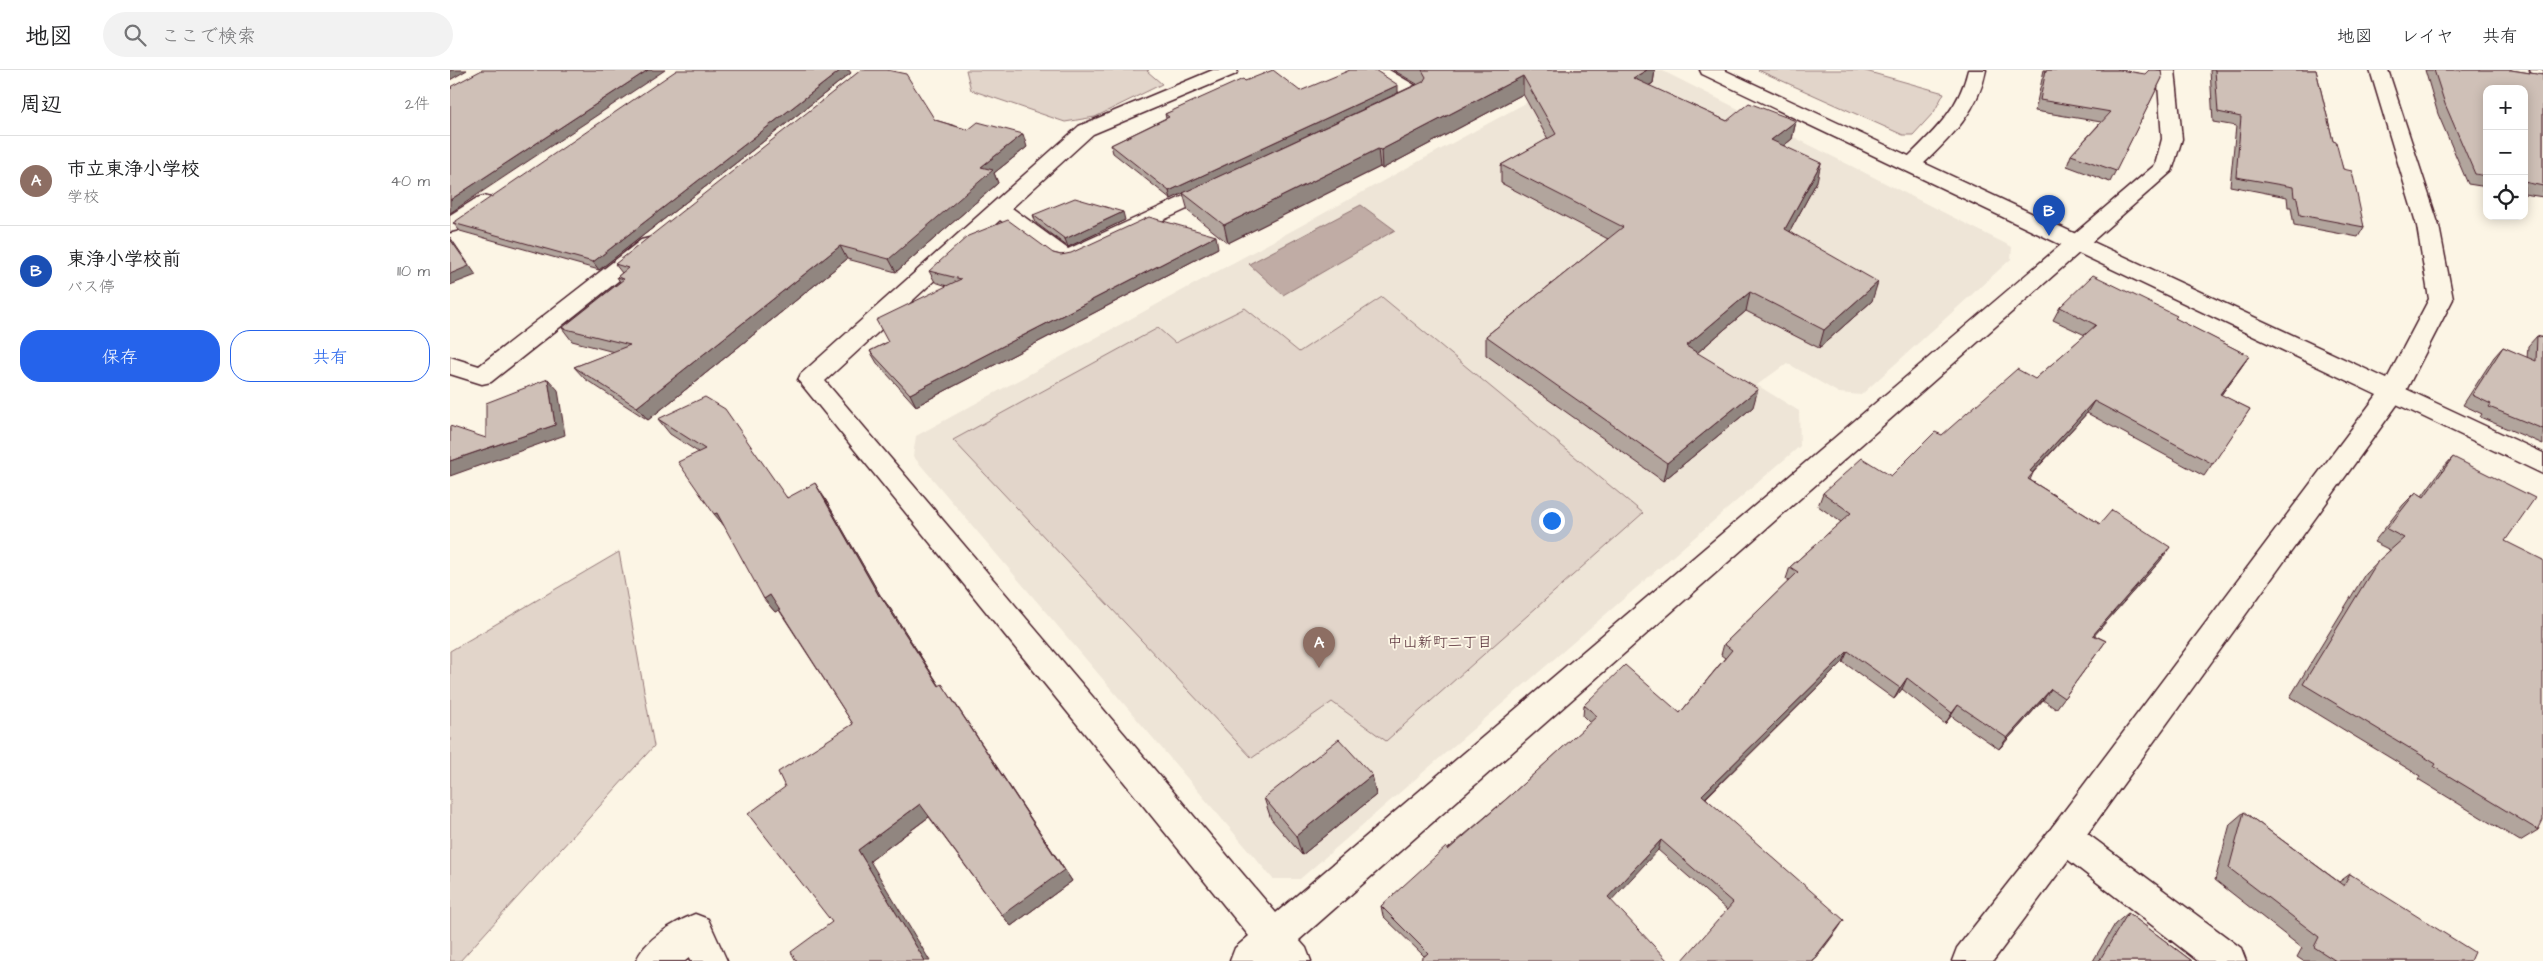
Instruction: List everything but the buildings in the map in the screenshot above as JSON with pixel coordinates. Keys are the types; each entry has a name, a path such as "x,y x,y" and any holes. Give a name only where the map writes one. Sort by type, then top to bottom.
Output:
{"street":[{"path":"1229,70 1086,130 810,380 1294,961"},
{"path":"1371,115 1416,94 1376,70"},
{"path":"1709,70 2543,464"},
{"path":"1912,165 1960,116 1975,82 1977,70"},
{"path":"1248,961 2165,167 2172,139 2166,70"},
{"path":"1970,961 2065,837 2393,392 2441,299 2428,226 2379,70"},
{"path":"998,208 1066,258 1236,178"},
{"path":"450,225 499,192"},
{"path":"450,365 482,376 668,229"},
{"path":"2065,837 2228,961"},
{"path":"654,961 695,932 709,961"}],"shaded area":[{"path":"966,70 1149,70 1147,71 1162,84 1095,117 1065,122 971,90"},
{"path":"1586,70 1661,70 2012,247 2011,259 1861,395 1839,393 1787,363 1757,385 1799,411 1800,446 1300,879 1273,879 913,456 916,436"},
{"path":"1758,70 1862,70 1944,93 1934,112 1913,135 1903,135"},
{"path":"1361,205 1395,230 1283,295 1249,264"},
{"path":"1382,297 1643,513 1386,741 1332,702 1252,758 953,440 1158,328 1175,343 1245,308 1299,352"},
{"path":"619,552 654,746 460,961 450,961 450,651"}],"place":[{"name":"東浄小学校前","path":"2049,236"},
{"name":"市立東浄小学校","path":"1319,668"}],"district":[{"name":"中山新町二丁目","path":"1440,642"}]}
